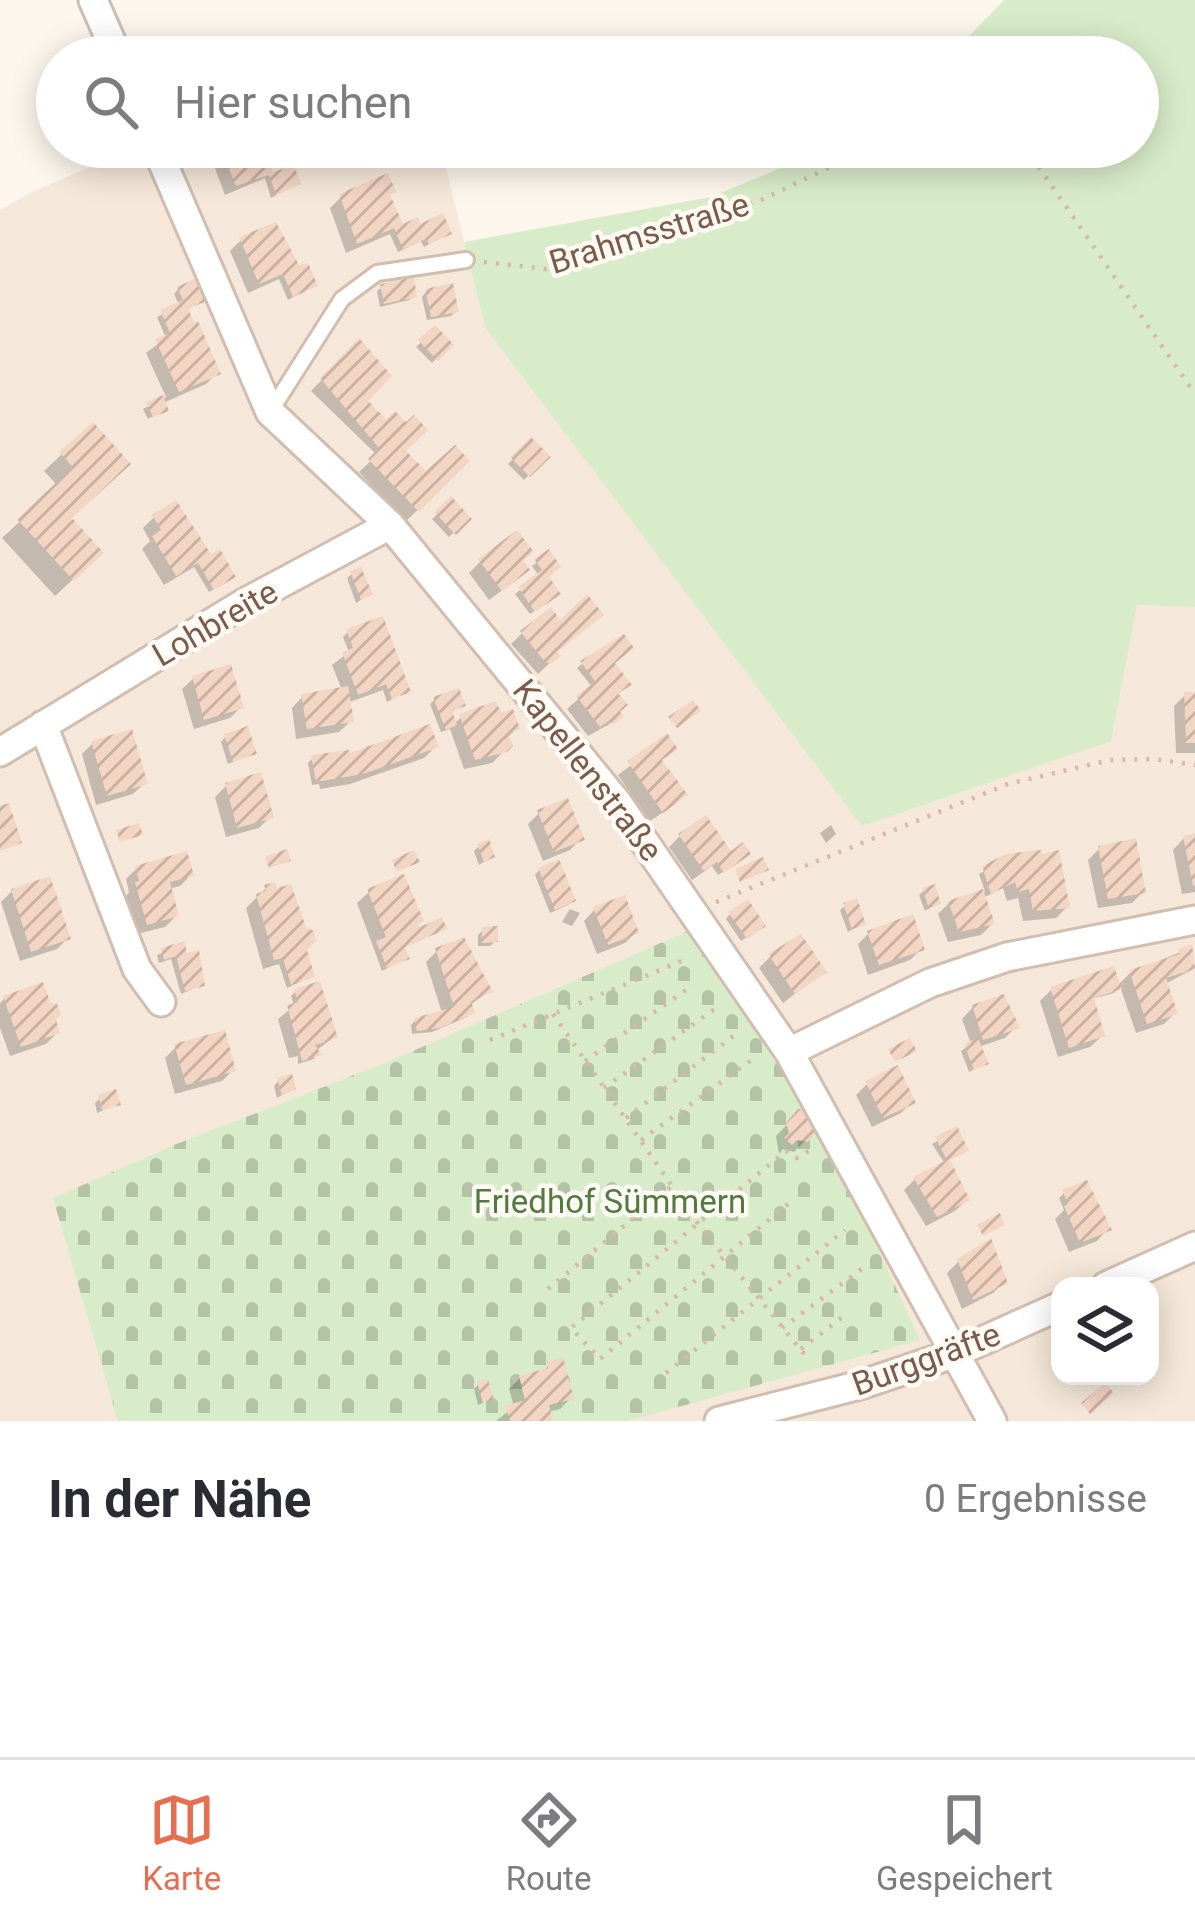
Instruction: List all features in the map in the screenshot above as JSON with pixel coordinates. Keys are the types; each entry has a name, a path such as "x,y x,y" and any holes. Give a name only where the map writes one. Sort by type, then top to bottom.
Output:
{"street":[{"path":"93,0 109,36"},
{"name":"Kapellenstraße","path":"165,168 271,412 391,525 617,802 789,1052 992,1421"},
{"name":"Lohbreite","path":"0,752 244,603 391,525"},
{"path":"43,725 136,969 160,1002"},
{"path":"789,1052 930,983 1007,957 1195,920"},
{"path":"1126,1277 1195,1246"},
{"name":"Burggräfte","path":"719,1421 860,1385 952,1354 1051,1310"}],"lane":[{"path":"271,412 342,299 377,273 466,260"}],"path":[{"name":"Brahmsstraße","path":"466,260 547,268 761,200 828,168"},
{"path":"1039,168 1195,394"},
{"path":"694,911 1008,784 1110,760 1195,765"},
{"path":"490,1040 684,960"},
{"path":"585,1061 692,985"},
{"path":"604,1088 716,1007"},
{"path":"553,1014 699,1225 809,1360"},
{"path":"625,1118 736,1034"},
{"path":"640,1140 756,1057"},
{"path":"788,1204 600,1359 571,1328 786,1151 797,1158 836,1132"},
{"path":"548,1288 672,1186"},
{"path":"666,1373 845,1230"},
{"path":"782,1328 863,1268"},
{"path":"801,1349 845,1316"}],"shaded area":[{"path":"87,168 446,168 485,327 1137,605 1195,607 1195,1421 0,1421 0,210"}],"green space":[{"path":"1004,0 1195,0 1195,607 1137,605 1111,741 862,826 485,327 464,242 711,197 781,168 1159,168 1159,36 969,36"},
{"name":"Friedhof Sümmern","path":"688,931 827,1139 920,1340 628,1421 118,1421 53,1198 390,1061"}],"building":[{"path":"229,168 272,168 273,172 295,168 301,184 276,195 269,175 236,186"},
{"path":"388,173 396,192 390,195 403,224 418,217 420,224 443,213 452,234 403,249 394,228 357,244 339,194"},
{"path":"276,222 299,265 308,263 318,286 293,297 283,274 259,284 239,237"},
{"path":"414,277 417,297 384,304 380,284"},
{"path":"197,278 207,301 188,309 221,374 179,392 155,339 170,333 160,310 183,300 177,287"},
{"path":"453,283 459,312 431,317 425,289"},
{"path":"435,325 454,345 438,361 418,340"},
{"path":"359,338 392,376 368,401 386,419 395,411 406,422 414,415 428,430 406,451 426,471 455,445 470,461 419,512 368,459 379,448 320,378"},
{"path":"163,395 169,411 153,417 146,402"},
{"path":"93,422 131,464 72,518 104,553 74,581 17,519 73,467 59,452"},
{"path":"531,437 551,457 530,477 510,457"},
{"path":"451,496 472,519 456,535 434,512"},
{"path":"176,500 211,554 220,549 236,577 214,590 198,563 176,576 152,536 161,530 152,515"},
{"path":"517,530 534,552 523,560 530,570 502,591 478,559"},
{"path":"549,549 561,567 549,577 561,594 535,612 518,587 542,570 534,559"},
{"path":"361,567 373,595 361,600 350,571"},
{"path":"587,594 604,615 557,652 561,656 551,664 545,662 520,631 551,607 560,620"},
{"path":"383,616 411,692 392,699 386,684 358,695 342,652 353,648 346,629"},
{"path":"624,634 634,648 615,663 632,685 618,693 628,705 613,725 610,720 600,727 576,696 595,681 580,661"},
{"path":"231,664 244,708 204,720 192,676"},
{"path":"348,686 354,722 307,729 301,694"},
{"path":"459,688 466,706 452,711 457,725 446,730 433,697"},
{"path":"1184,692 1195,692 1195,743 1186,743"},
{"path":"693,700 701,711 677,728 668,717"},
{"path":"496,701 501,713 513,709 520,729 508,733 513,746 507,752 475,760 459,714"},
{"path":"430,724 439,747 363,774 316,782 311,755 350,753"},
{"path":"248,726 257,754 233,762 224,734"},
{"path":"132,729 148,784 107,796 91,741"},
{"path":"667,733 678,749 662,760 688,795 663,813 627,761"},
{"path":"261,772 274,818 237,828 225,783"},
{"path":"568,798 585,840 554,852 537,810"},
{"path":"9,803 22,843 0,851 0,806"},
{"path":"706,815 731,851 743,842 751,854 724,873 717,862 704,871 678,834"},
{"path":"139,823 143,835 120,842 116,830"},
{"path":"1195,833 1195,885 1193,886 1183,836"},
{"path":"1136,838 1146,893 1108,899 1098,846"},
{"path":"489,839 495,857 484,862 477,844"},
{"path":"287,849 291,861 269,868 265,857"},
{"path":"414,850 420,862 397,872 392,860"},
{"path":"1041,850 1042,854 1059,850 1070,908 1033,911 1029,889 1018,892 1015,882 991,894 982,866 1006,854"},
{"path":"187,851 194,876 170,882 179,916 147,925 135,866"},
{"path":"763,857 769,870 740,882 735,869"},
{"path":"559,859 576,901 555,910 538,868"},
{"path":"404,874 424,921 420,927 442,917 447,929 405,947 410,959 387,968 376,941 386,937 367,889"},
{"path":"50,876 71,939 31,952 11,889"},
{"path":"275,882 277,888 291,884 316,941 307,950 315,977 291,985 283,958 274,960 256,894"},
{"path":"935,884 941,904 929,908 922,888"},
{"path":"983,889 995,924 959,932 948,901"},
{"path":"625,895 639,933 608,945 593,907"},
{"path":"857,898 866,925 852,929 843,903"},
{"path":"748,899 766,926 747,939 728,912"},
{"path":"913,914 925,950 879,965 867,931"},
{"path":"498,926 498,942 482,943 482,927"},
{"path":"801,934 827,972 795,994 768,954"},
{"path":"464,937 493,992 471,1001 475,1013 440,1028 417,1031 414,1018 454,1007 435,948"},
{"path":"184,941 187,953 199,950 205,986 185,991 176,956 164,960 161,948"},
{"path":"1192,944 1195,969 1166,978 1178,1014 1147,1024 1129,970 1180,954 1178,949"},
{"path":"1114,966 1122,989 1094,998 1105,1036 1069,1048 1050,987"},
{"path":"320,981 338,1038 315,1045 322,1055 302,1061 287,1005 298,1002 294,989"},
{"path":"43,982 50,1002 57,1004 61,1014 56,1020 60,1033 21,1047 3,996"},
{"path":"1004,994 1020,1028 983,1040 972,1005"},
{"path":"225,1030 236,1071 186,1085 174,1044"},
{"path":"910,1038 917,1051 895,1062 888,1049"},
{"path":"978,1038 989,1064 974,1070 964,1044"},
{"path":"898,1065 916,1103 883,1118 865,1081"},
{"path":"292,1074 296,1089 282,1096 277,1078"},
{"path":"116,1089 121,1105 102,1110 98,1095"},
{"path":"798,1109 806,1109 820,1128 808,1142 797,1140 792,1145 784,1138 789,1133 786,1123"},
{"path":"957,1126 969,1151 950,1160 970,1200 937,1217 913,1177 947,1160 935,1137"},
{"path":"1087,1180 1112,1230 1080,1243 1062,1190"},
{"path":"1000,1213 1005,1225 983,1236 977,1225"},
{"path":"991,1238 1008,1283 973,1300 957,1259"},
{"path":"563,1357 574,1399 549,1405 553,1421 510,1421 505,1406 525,1400 519,1376 548,1368 547,1362"},
{"path":"488,1379 494,1399 483,1403 477,1382"},
{"path":"1103,1385 1114,1393 1090,1414 1081,1403"}]}
